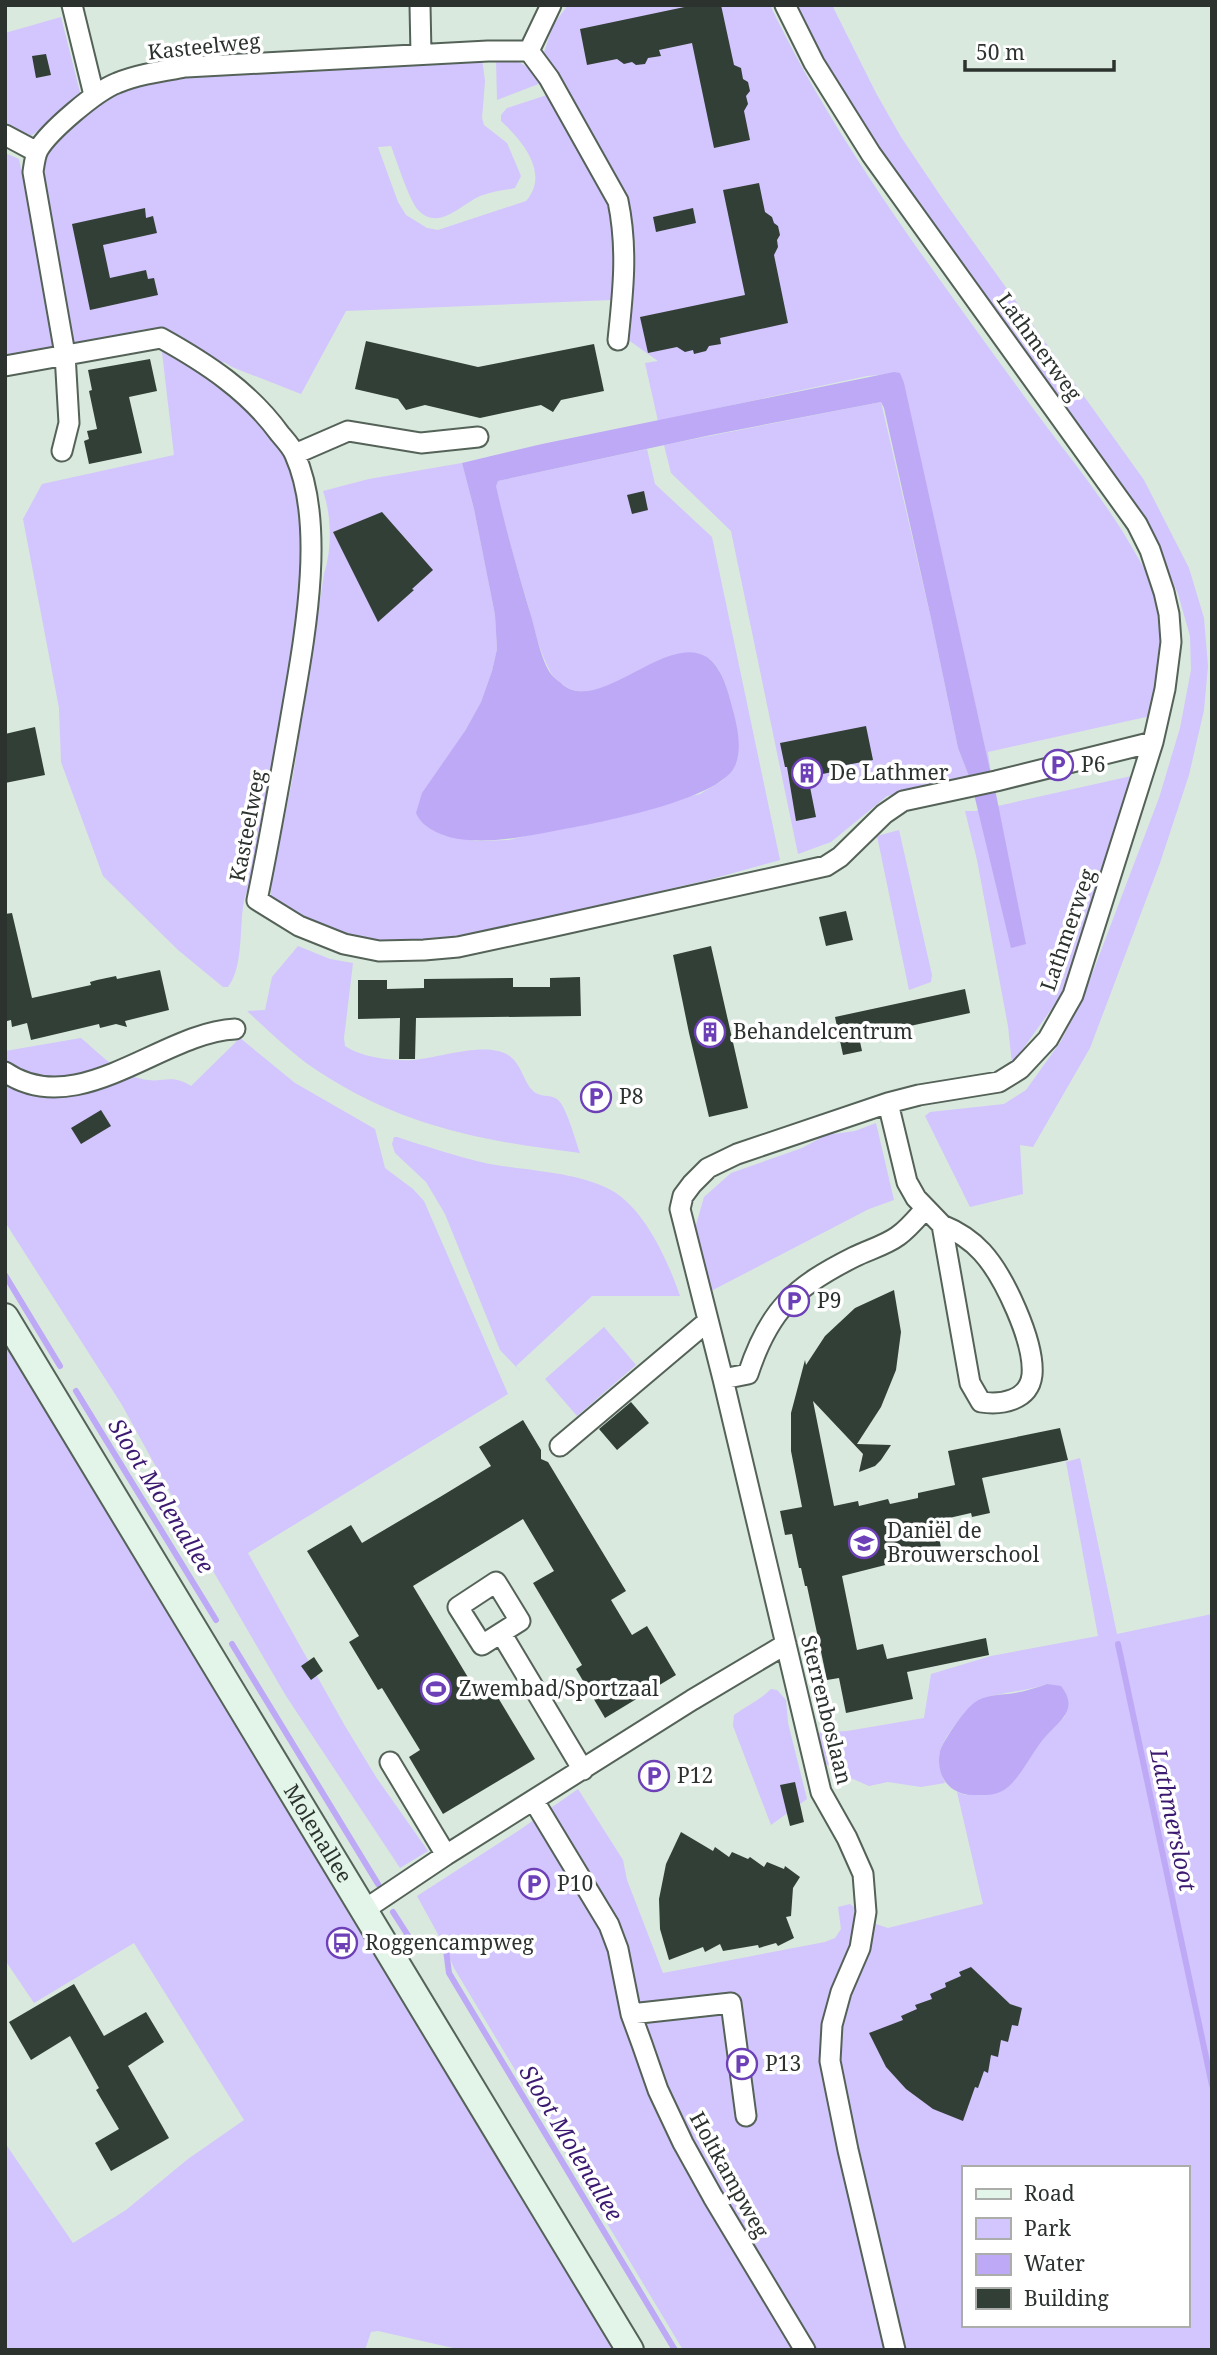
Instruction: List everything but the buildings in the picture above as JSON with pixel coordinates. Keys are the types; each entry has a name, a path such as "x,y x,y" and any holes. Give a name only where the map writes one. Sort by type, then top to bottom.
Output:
{"main road":[{"name":"Molenallee","path":"5,1317 630,2350"}],"street":[{"path":"72,5 94,95"},
{"path":"420,5 421,54"},
{"path":"551,5 529,51 549,78 618,201 623,224 625,267 618,340"},
{"name":"Lathmerweg","path":"680,1209 683,1196 708,1168 737,1154 888,1103 999,1082 1020,1069 1048,1039 1073,995 1153,742 1165,689 1171,642 1164,592 1146,542 1112,488 872,154 814,62 785,5"},
{"name":"Kasteelweg","path":"37,152 47,138 94,95 115,83 137,76 186,67 529,51"},
{"path":"5,135 37,152 33,172 65,354 69,423 62,451"},
{"name":"Kasteelweg","path":"5,366 161,338 206,364 250,399 295,454 307,495 312,545 309,581 301,659 257,900 299,926 344,944 379,951 424,950 470,944 825,866 841,858 884,814 903,801 1153,742"},
{"path":"295,454 348,431 421,443 478,437"},
{"path":"5,1072 15,1079 38,1086 71,1086 111,1073 209,1033 235,1030"},
{"path":"888,1103 907,1182 916,1198 942,1225 982,1251 1011,1297 1030,1355 1032,1378 1025,1391 1011,1402 981,1402 970,1383 942,1225"},
{"name":"Sterrenboslaan","path":"680,1209 821,1793 847,1838 863,1874 866,1912 860,1948 841,1992 832,2025 830,2061 895,2350"},
{"path":"723,1379 748,1374 757,1346 770,1321 788,1300 819,1277 852,1258 898,1237 925,1209"},
{"path":"560,1446 708,1321"},
{"path":"501,1633 583,1770"},
{"path":"364,1910 446,1855 786,1644"},
{"path":"390,1762 446,1855"},
{"name":"Holtkampweg","path":"534,1801 609,1924 618,1950 631,2014 658,2090 683,2143 805,2350"},
{"name":"Holtkampweg","path":"631,2014 732,2003 746,2116"}],"green space":[{"path":"568,5 770,5 825,107 888,206 1097,494 1149,576 1160,604 1163,635 1155,715 988,752 991,774 900,373 867,376 658,421 645,363 658,361 627,339 635,249 625,201 587,123 542,58 553,25"},
{"path":"796,5 832,5 901,137 1144,480 1189,568 1204,618 1208,666 1204,710 1189,775 1160,863 1090,1048 1033,1147 1020,1145 1023,1194 970,1207 925,1116 930,1112 1004,1104 1026,1090 1061,1041 1083,998 1159,798 1180,728 1191,670 1190,636 1178,594 1142,519 876,146 833,77"},
{"path":"61,17 81,96 31,136 5,122 5,33"},
{"path":"482,59 485,81 482,118 484,125 507,143 521,176 515,188 483,195 443,217 427,217 411,199 391,146 378,147 398,202 406,215 427,228 438,230 526,201 533,191 535,180 531,158 518,138 501,121 501,115 507,108 550,94 611,202 616,230 616,276 611,300 346,311 301,394 224,362 219,365 175,334 158,329 145,329 73,345 41,186 42,160 73,123 109,94 174,78"},
{"path":"496,59 522,64 541,83 497,100"},
{"path":"5,153 19,159 43,276 54,348 5,357"},
{"path":"162,352 172,353 206,375 244,407 288,457 304,509 300,614 295,655 252,881 244,901 237,968 228,987 223,987 178,950 103,876 61,762 59,708 23,519 42,484 174,455"},
{"path":"881,402 958,748 970,779 887,796 831,842 798,854 731,531 671,473 664,445"},
{"path":"647,449 655,484 712,537 780,860 708,880 454,939 393,942 348,938 318,927 270,902 328,554 330,533 323,491 369,479 462,463 495,615 497,649 481,702 465,731 442,835 476,841 509,840 700,794 723,780 735,766 729,697 717,667 699,654 679,654 607,686 585,691 565,686 556,679 540,647 511,546 495,486 498,481"},
{"path":"1145,773 1063,993 1012,1064 1008,1026 977,860 965,811"},
{"path":"899,830 932,975 931,982 909,990 877,836"},
{"path":"298,946 330,959 353,963 345,1046 369,1056 396,1060 413,1060 475,1050 498,1051 508,1055 516,1062 532,1090 561,1103 580,1153 478,1137 414,1119 383,1107 311,1066 282,1044 247,1011 265,1010 272,977"},
{"path":"81,1038 109,1062 133,1077 149,1080 172,1079 191,1086 240,1038 295,1083 375,1129 385,1168 424,1201 508,1394 248,1553 345,1726 376,1777 428,1851 400,1868 286,1696 122,1405 5,1222 5,1051"},
{"path":"876,1123 894,1200 869,1209 711,1291 696,1234 704,1197 731,1173 802,1148 826,1135 855,1131"},
{"path":"394,1137 485,1163 582,1179 611,1190 645,1223 662,1252 680,1296 592,1296 516,1366 522,1373 500,1350 445,1214 426,1182 395,1153 392,1144"},
{"path":"604,1327 636,1365 577,1416 545,1379"},
{"path":"5,1344 614,2350 462,2350 378,2331 371,2332 365,2350 5,2350 5,2143 73,2243 126,2210 188,2159 244,2120 134,1943 34,2003 5,1960"},
{"path":"1080,1458 1117,1634 1212,1614 1212,2350 683,2350 454,1968 417,1896 578,1789 623,1860 627,1880 663,1973 825,1942 835,1938 841,1929 838,1907 850,1904 876,1924 888,1928 983,1904 957,1792 966,1795 1030,1756 1065,1716 1047,1684 987,1697 966,1712 947,1736 940,1751 939,1763 945,1783 921,1787 888,1782 869,1786 837,1772 819,1759 816,1733 847,1731 924,1718 931,1674 991,1656 1098,1636 1066,1462"},
{"path":"771,1689 777,1690 786,1700 788,1723 807,1799 771,1825 733,1726 734,1715"}],"water":[{"path":"894,372 900,373 904,383 991,774 970,779 958,748 881,402 498,481 496,486 513,553 540,648 552,675 563,685 578,691 595,689 614,682 673,655 691,652 707,657 718,668 728,691 738,733 737,760 724,779 681,800 624,817 572,828 506,839 470,840 438,833 422,822 416,813 422,793 465,731 481,702 497,649 495,615 462,463 542,444"},
{"path":"995,789 1026,944 1011,948 974,794"},
{"path":"1047,1684 1061,1686 1066,1694 1068,1707 1013,1782 1000,1792 990,1795 964,1794 951,1787 942,1775 940,1751 970,1706 988,1696 1019,1692"}],"waterway":[{"name":"Sloot Molenallee","path":"5,1275 60,1366"},
{"name":"Sloot Molenallee","path":"76,1391 216,1620"},
{"name":"Sloot Molenallee","path":"232,1644 378,1884"},
{"name":"Lathmersloot","path":"1118,1644 1212,2085"},
{"name":"Sloot Molenallee","path":"393,1912 409,1937"},
{"name":"Sloot Molenallee","path":"446,1950 449,1973 675,2350"}],"place":[{"name":"P6","path":"1058,765"},
{"name":"De Lathmer","path":"807,773"},
{"name":"Behandelcentrum","path":"710,1032"},
{"name":"P8","path":"596,1097"},
{"name":"P9","path":"794,1301"},
{"name":"Daniël de Brouwerschool","path":"864,1543"},
{"name":"Zwembad/Sportzaal","path":"436,1689"},
{"name":"P12","path":"654,1776"},
{"name":"P10","path":"534,1884"},
{"name":"Roggencampweg","path":"342,1943"},
{"name":"P13","path":"742,2064"}]}
